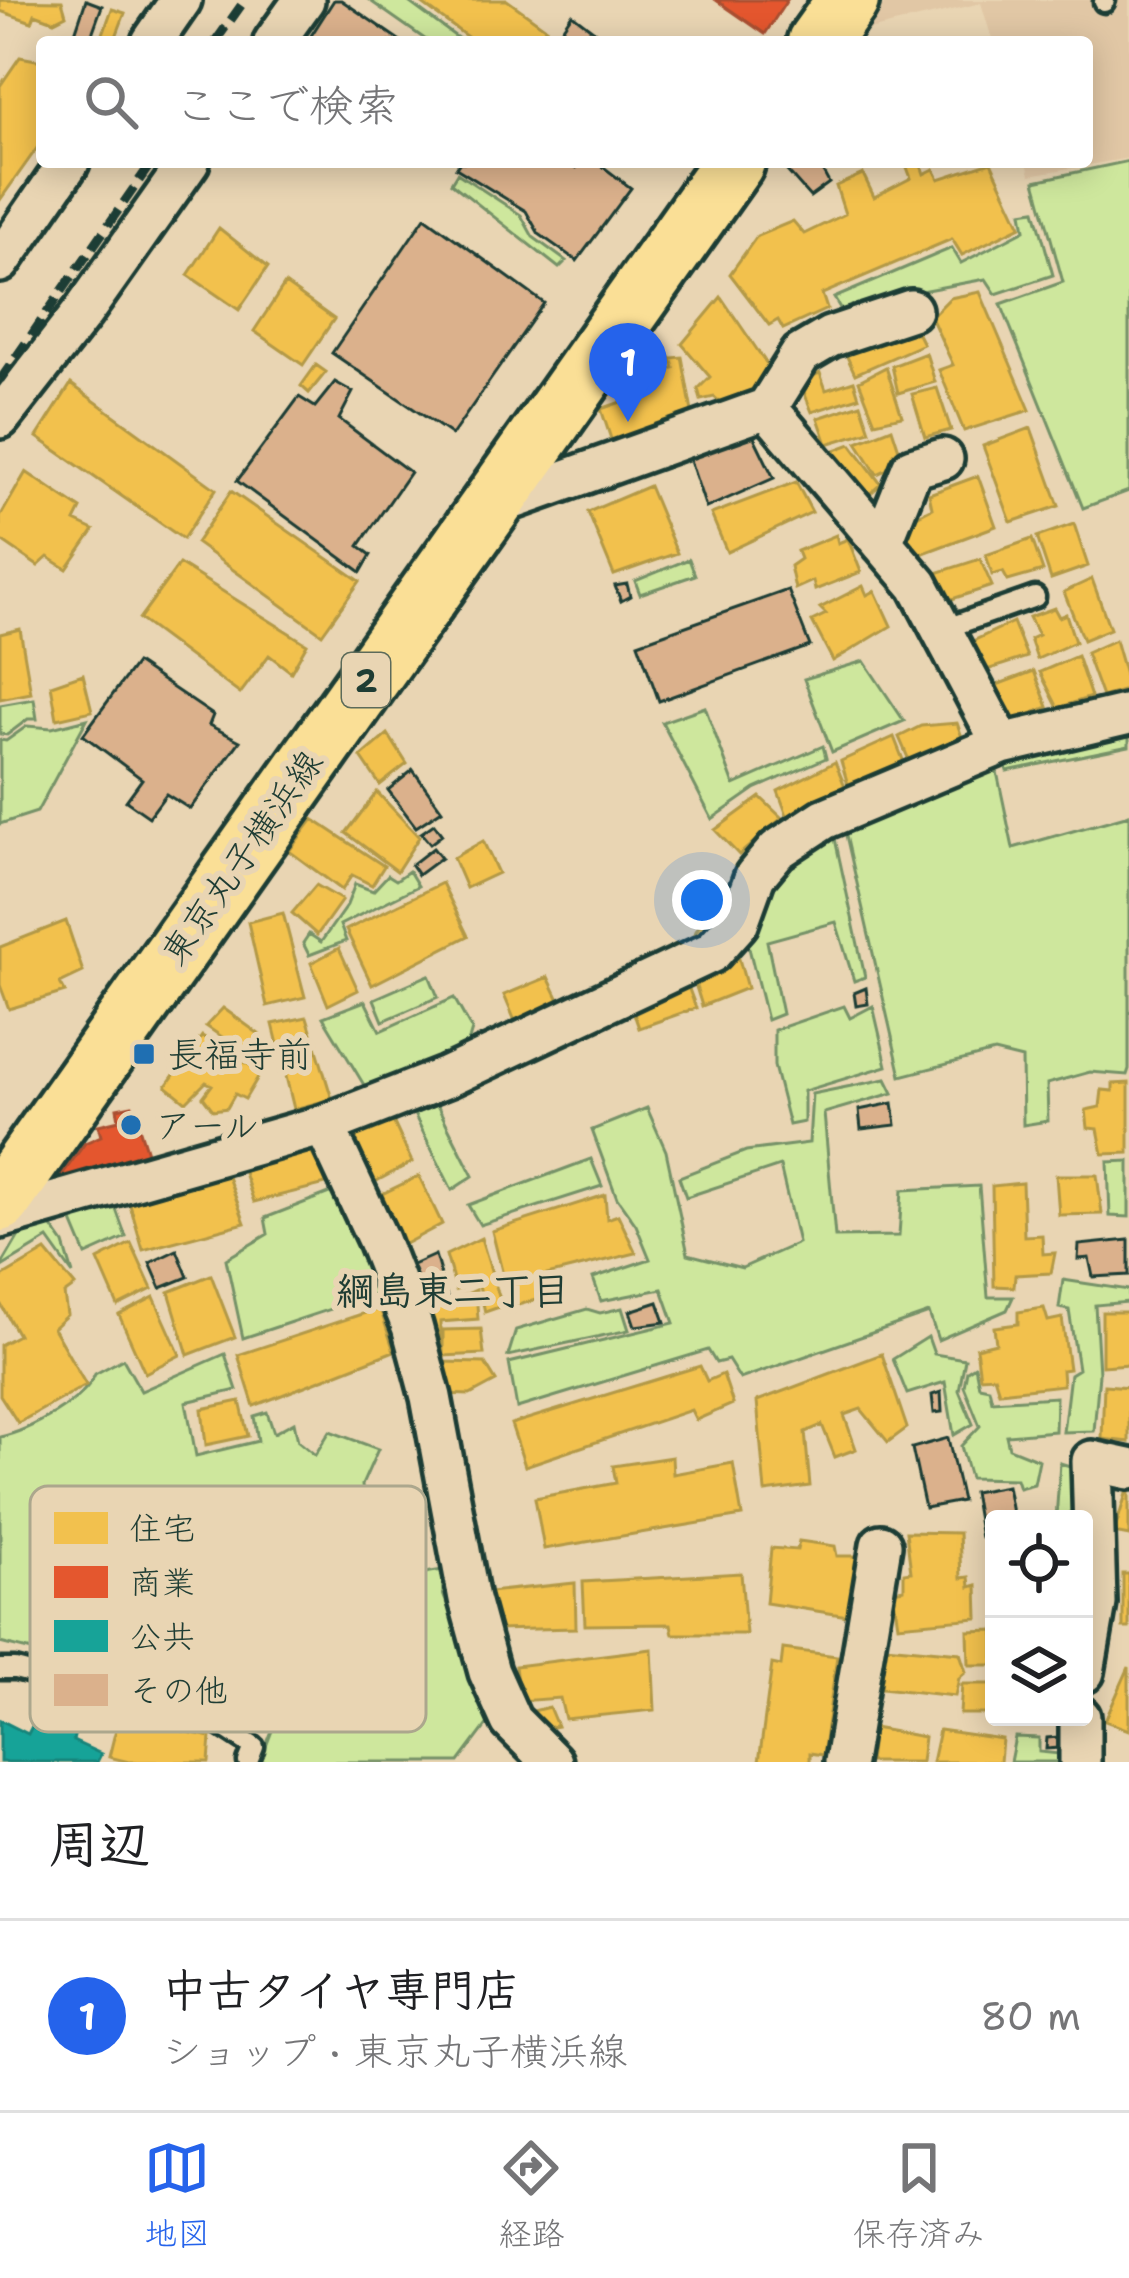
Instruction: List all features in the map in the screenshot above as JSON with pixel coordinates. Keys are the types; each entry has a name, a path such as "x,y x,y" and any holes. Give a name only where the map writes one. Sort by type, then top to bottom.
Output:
{"main road":[{"path":"822,36 848,0"},
{"name":"東京丸子横浜線","path":"0,1201 730,168"}],"street":[{"path":"156,36 181,0"},
{"path":"278,36 304,0"},
{"path":"0,262 65,168"},
{"path":"0,418 83,312 185,168"},
{"path":"486,509 767,408 801,353 911,310"},
{"path":"767,408 917,585 1002,744"},
{"path":"882,543 912,468 943,459"},
{"path":"0,1219 324,1125 447,1077 712,952 738,923 755,876 777,850 824,819 1002,744 1129,714"},
{"path":"324,1125 412,1327 431,1397 469,1599 489,1672 512,1721 552,1762"},
{"path":"1093,1620 1092,1461 1129,1469"},
{"path":"845,1762 881,1544"},
{"path":"1080,1726 1080,1762"}],"lane":[{"path":"941,630 1035,597"},
{"path":"0,1669 30,1673"},
{"path":"232,1732 254,1747 248,1762"}],"shaded area":[{"path":"887,0 1129,0 1129,158 1093,164 1093,36 991,36 981,3 865,31"},
{"path":"1028,168 1071,168 1030,175"}],"green space":[{"path":"369,0 406,0 455,36 420,36"},
{"path":"1129,161 1129,491 1083,508 1001,304 1063,282 1035,181"},
{"path":"457,173 521,215 533,237 566,261 559,268 451,183"},
{"path":"1035,210 1053,275 996,294 986,279 910,293 844,315 834,298 952,248 961,263 1025,230 1022,212"},
{"path":"689,559 695,575 640,594 635,581"},
{"path":"864,661 904,721 832,752 804,679"},
{"path":"34,699 37,719 0,734 0,705"},
{"path":"705,707 734,785 823,746 826,758 755,789 712,819 662,722"},
{"path":"87,719 37,812 0,824 0,740 6,741 27,726 52,728"},
{"path":"1129,727 1129,746 1007,771 1005,763"},
{"path":"996,767 1013,848 1129,815 1127,1075 1090,1072 1047,1084 1048,1121 1023,1125 1022,1059 994,1052 901,1076 843,822"},
{"path":"834,834 865,977 854,981 836,922 767,941 782,1014 767,1020 746,936 765,882"},
{"path":"409,871 418,886 340,925 346,941 309,955 303,943 309,934 321,942 347,905 355,884 373,891 388,875 396,880"},
{"path":"429,975 438,997 383,1021 374,999"},
{"path":"454,998 472,1030 466,1050 367,1090 323,1017 365,1001 380,1031"},
{"path":"844,1006 850,1018 873,1006 887,1066 804,1091 804,1122 789,1125 774,1066 774,1030"},
{"path":"886,1079 893,1093 824,1113 835,1237 899,1236 902,1190 979,1186 988,1297 1013,1297 1007,1310 938,1340 929,1313 740,1379 728,1360 716,1363 708,1350 517,1408 509,1363 674,1323 662,1289 601,1301 593,1278 650,1259 636,1225 617,1198 592,1130 647,1108 666,1151 688,1254 742,1268 798,1243 780,1166 686,1197 679,1177 746,1151 809,1143 812,1094"},
{"path":"437,1105 473,1176 452,1190 414,1114"},
{"path":"591,1159 602,1186 480,1225 468,1205"},
{"path":"1129,1161 1129,1217 1110,1216 1108,1162"},
{"path":"342,1188 385,1291 243,1338 226,1259 268,1234 265,1218"},
{"path":"113,1201 126,1237 86,1255 68,1212"},
{"path":"45,1217 64,1244 73,1274 48,1239 0,1268 29,1219"},
{"path":"1063,1280 1129,1290 1129,1302 1095,1305 1099,1374 1094,1431 1063,1432 1070,1374 1078,1369 1069,1310 1059,1308"},
{"path":"622,1308 629,1330 508,1356 516,1330 587,1309 600,1313"},
{"path":"928,1337 934,1354 965,1359 959,1390 973,1424 954,1435 945,1382 907,1394 893,1359"},
{"path":"225,1354 237,1390 186,1402 196,1456 258,1441 254,1416 267,1412 274,1433 294,1422 298,1441 315,1455 330,1431 378,1449 362,1486 30,1486 30,1650 0,1643 0,1437 54,1413 80,1394 95,1374 123,1359 141,1391"},
{"path":"975,1366 979,1386 989,1388 992,1401 1056,1397 1055,1431 1006,1435 1009,1448 1039,1460 1034,1484 1019,1488 1016,1479 970,1478 961,1446 980,1426 964,1386 967,1371"},
{"path":"1060,1463 1117,1480 1109,1530 1093,1523 1093,1510 1057,1510"},
{"path":"442,1570 443,1594 492,1718 459,1762 260,1762 271,1732 426,1732 426,1573"},
{"path":"1015,1737 1039,1738 1039,1752 1070,1755 1070,1762 1010,1762"}],"building: 住宅":[{"path":"0,0 62,1 66,15 54,21 35,14 32,22 0,11"},
{"path":"417,0 507,0 546,28 540,36 466,36"},
{"path":"112,9 125,13 116,36 102,36"},
{"path":"20,57 36,60 36,149 0,200 0,86"},
{"path":"907,168 922,168 924,174 934,169 939,179 973,168 994,168 1021,226 962,255 952,239 822,294 827,309 783,329 778,320 769,325 730,274 757,236 793,221 804,234 845,214 836,186 863,174 874,197 911,178"},
{"path":"219,228 268,267 239,310 188,275"},
{"path":"285,284 334,319 303,365 254,331"},
{"path":"980,292 1030,410 964,431 939,370 953,365 931,317 950,298"},
{"path":"721,297 775,376 752,399 728,408 714,397 701,400 698,389 710,377 682,344"},
{"path":"912,322 923,344 855,374 844,350"},
{"path":"926,353 935,382 898,393 892,366"},
{"path":"682,357 694,423 613,445 601,409 661,388 657,372 674,368 671,358"},
{"path":"316,365 326,372 309,393 301,386"},
{"path":"886,367 902,416 875,422 859,381"},
{"path":"820,373 826,390 854,381 859,397 812,412 800,382"},
{"path":"71,384 216,489 183,539 37,437"},
{"path":"937,388 951,430 925,437 912,394"},
{"path":"861,404 870,431 827,444 818,418"},
{"path":"892,428 903,462 877,474 857,442"},
{"path":"1031,428 1059,506 1011,522 983,446"},
{"path":"851,444 881,484 865,498 827,453"},
{"path":"26,472 81,509 75,521 94,530 67,569 48,557 38,566 0,540 0,517"},
{"path":"978,476 996,526 913,557 901,524 932,508 929,494"},
{"path":"796,482 812,512 727,552 711,514"},
{"path":"649,486 677,553 614,575 588,512"},
{"path":"231,491 360,581 322,634 196,543"},
{"path":"1074,524 1088,566 1051,579 1037,537"},
{"path":"836,535 838,543 848,539 861,572 815,590 813,581 795,589 790,566 800,559 797,551"},
{"path":"1032,539 1043,571 1008,581 1003,572 992,575 986,555"},
{"path":"980,559 992,586 946,601 930,575"},
{"path":"179,564 307,644 291,672 269,655 240,694 139,619"},
{"path":"1092,579 1110,629 1083,640 1064,592"},
{"path":"863,586 867,595 875,591 891,626 833,661 812,621 826,614 820,608"},
{"path":"1054,608 1059,617 1066,614 1075,642 1037,659 1030,639 1038,635 1029,617"},
{"path":"1013,622 1027,657 984,671 973,641"},
{"path":"20,629 31,693 0,699 0,634"},
{"path":"1115,640 1129,689 1102,697 1086,653"},
{"path":"1077,656 1091,697 1058,708 1040,672"},
{"path":"1034,671 1048,707 1008,723 994,686"},
{"path":"83,674 92,711 57,719 51,685"},
{"path":"957,723 965,746 912,767 899,737 921,726"},
{"path":"388,734 407,764 380,785 361,757"},
{"path":"894,737 905,765 849,788 841,761"},
{"path":"835,762 847,791 788,818 778,791"},
{"path":"377,792 419,837 397,871 346,833"},
{"path":"760,797 782,818 739,855 715,830"},
{"path":"313,819 384,866 372,885 352,875 342,890 289,851"},
{"path":"483,841 498,873 466,888 453,858"},
{"path":"442,883 468,936 372,985 346,930"},
{"path":"316,885 342,900 317,935 292,913"},
{"path":"706,912 717,915 706,941 694,935"},
{"path":"283,913 305,997 267,1006 248,922"},
{"path":"66,921 83,972 60,983 65,992 9,1009 0,985 0,947"},
{"path":"339,948 358,990 328,1005 311,963"},
{"path":"736,948 747,988 702,1006 693,977"},
{"path":"548,977 563,1008 518,1028 504,995"},
{"path":"686,981 696,1008 639,1028 632,1008"},
{"path":"223,1008 259,1034 264,1066 206,1026"},
{"path":"307,1017 332,1099 294,1109 273,1024"},
{"path":"202,1036 261,1072 245,1099 235,1094 227,1108 213,1110 203,1097 212,1085 206,1082 186,1102 166,1086"},
{"path":"1129,1083 1129,1153 1103,1154 1098,1129 1088,1128 1086,1110 1100,1107 1102,1090 1113,1091 1113,1084"},
{"path":"391,1117 412,1162 373,1183 351,1136"},
{"path":"314,1139 326,1184 254,1202 240,1161"},
{"path":"224,1166 245,1223 143,1250 128,1198"},
{"path":"1056,1175 1097,1175 1102,1214 1059,1215"},
{"path":"419,1176 442,1224 403,1245 382,1194"},
{"path":"1022,1183 1024,1236 1042,1235 1043,1254 1055,1253 1051,1273 1015,1275 1014,1287 994,1286 992,1186"},
{"path":"605,1195 607,1219 618,1215 636,1253 543,1276 543,1298 511,1307 492,1231"},
{"path":"481,1238 502,1306 485,1312 478,1281 456,1290 446,1255"},
{"path":"131,1243 152,1289 118,1306 98,1260"},
{"path":"46,1251 75,1286 64,1294 67,1315 53,1328 86,1385 18,1423 0,1395 0,1345 18,1335 0,1303 0,1278"},
{"path":"211,1275 235,1337 188,1355 169,1292"},
{"path":"476,1290 478,1319 440,1322 440,1362 485,1363 496,1381 470,1395 442,1394 420,1315"},
{"path":"154,1297 180,1355 145,1373 119,1315"},
{"path":"380,1308 394,1351 254,1406 238,1355"},
{"path":"1044,1308 1048,1321 1062,1318 1069,1369 1062,1370 1063,1385 999,1392 994,1376 980,1377 976,1348 996,1343 994,1327 1018,1324 1018,1312"},
{"path":"1102,1312 1129,1312 1129,1364 1102,1366"},
{"path":"481,1329 484,1354 443,1356 443,1330"},
{"path":"882,1354 907,1428 888,1442 861,1409 844,1415 856,1449 835,1457 822,1425 805,1432 810,1486 765,1492 757,1401"},
{"path":"700,1366 707,1381 723,1374 733,1404 696,1420 691,1410 525,1466 511,1424"},
{"path":"1104,1385 1129,1387 1129,1442 1102,1439"},
{"path":"240,1401 248,1436 206,1445 202,1409"},
{"path":"672,1457 673,1474 733,1463 742,1516 544,1549 535,1498 616,1483 613,1466"},
{"path":"1129,1484 1129,1536 1114,1533"},
{"path":"906,1532 959,1533 961,1578 969,1577 970,1587 977,1585 978,1618 898,1625 893,1591 904,1589 904,1573 911,1572"},
{"path":"799,1541 835,1546 837,1556 858,1556 848,1616 766,1603 771,1548 797,1550"},
{"path":"741,1573 746,1634 673,1634 671,1624 585,1625 583,1582"},
{"path":"1123,1574 1129,1574 1129,1628 1123,1628"},
{"path":"575,1583 576,1628 490,1630 489,1592"},
{"path":"985,1630 985,1665 969,1665 968,1631"},
{"path":"885,1646 960,1653 966,1672 959,1678 955,1696 881,1688"},
{"path":"652,1649 655,1710 565,1719 560,1698 519,1701 515,1666"},
{"path":"783,1649 837,1656 823,1755 810,1753 810,1762 759,1762 772,1664 781,1666"},
{"path":"1129,1667 1129,1730 1105,1721"},
{"path":"962,1684 985,1684 985,1714 960,1714"},
{"path":"549,1707 557,1726 536,1730 529,1712"},
{"path":"873,1728 924,1737 921,1762 869,1762"},
{"path":"939,1730 1002,1739 1000,1762 932,1762"},
{"path":"115,1732 188,1732 211,1737 209,1762 129,1762 109,1757"}],"building: 商業":[{"path":"716,0 787,0 765,34"},
{"path":"132,1105 149,1159 56,1183 85,1143 101,1136 98,1125 119,1120 117,1108"}],"building: 公共":[{"path":"0,1720 28,1734 30,1730 75,1732 73,1741 101,1754 97,1762 0,1762"}],"building: その他":[{"path":"86,0 102,6 91,36 74,36"},
{"path":"334,0 341,0 393,36 311,36"},
{"path":"572,14 601,36 557,36"},
{"path":"456,168 605,168 631,188 577,261 539,234 526,211"},
{"path":"784,168 822,170 829,183 810,197"},
{"path":"425,217 544,303 452,435 332,353"},
{"path":"335,382 353,392 339,419 410,472 359,546 371,555 361,572 237,481 299,397 315,407"},
{"path":"752,433 774,478 706,508 689,457"},
{"path":"627,584 630,596 621,601 615,586"},
{"path":"788,590 810,646 659,701 638,643"},
{"path":"136,663 213,715 209,725 240,741 190,809 166,794 149,817 126,801 142,779 83,735"},
{"path":"413,770 442,810 416,827 388,790"},
{"path":"434,824 442,835 430,844 421,833"},
{"path":"433,848 441,858 418,875 411,865"},
{"path":"866,988 868,1004 856,1006 854,993"},
{"path":"893,1103 896,1125 861,1129 859,1110"},
{"path":"1129,1240 1129,1275 1093,1277 1089,1258 1078,1259 1079,1245"},
{"path":"177,1250 188,1277 161,1288 150,1263"},
{"path":"435,1255 447,1297 422,1307 408,1267"},
{"path":"658,1302 665,1322 635,1326 630,1311"},
{"path":"941,1392 942,1412 934,1413 932,1395"},
{"path":"948,1438 962,1501 925,1508 912,1448"},
{"path":"1007,1486 1011,1510 985,1510 985,1538 981,1538 973,1492"},
{"path":"1058,1737 1060,1748 1046,1749 1047,1738"}],"railway":[{"path":"219,36 245,0"},
{"path":"0,380 148,168"}],"place":[{"name":"中古タイヤ専門店","path":"628,422"},
{"name":"長福寺前","path":"144,1054"},
{"name":"アール","path":"131,1125"}],"district":[{"name":"綱島東二丁目","path":"453,1290"}]}
